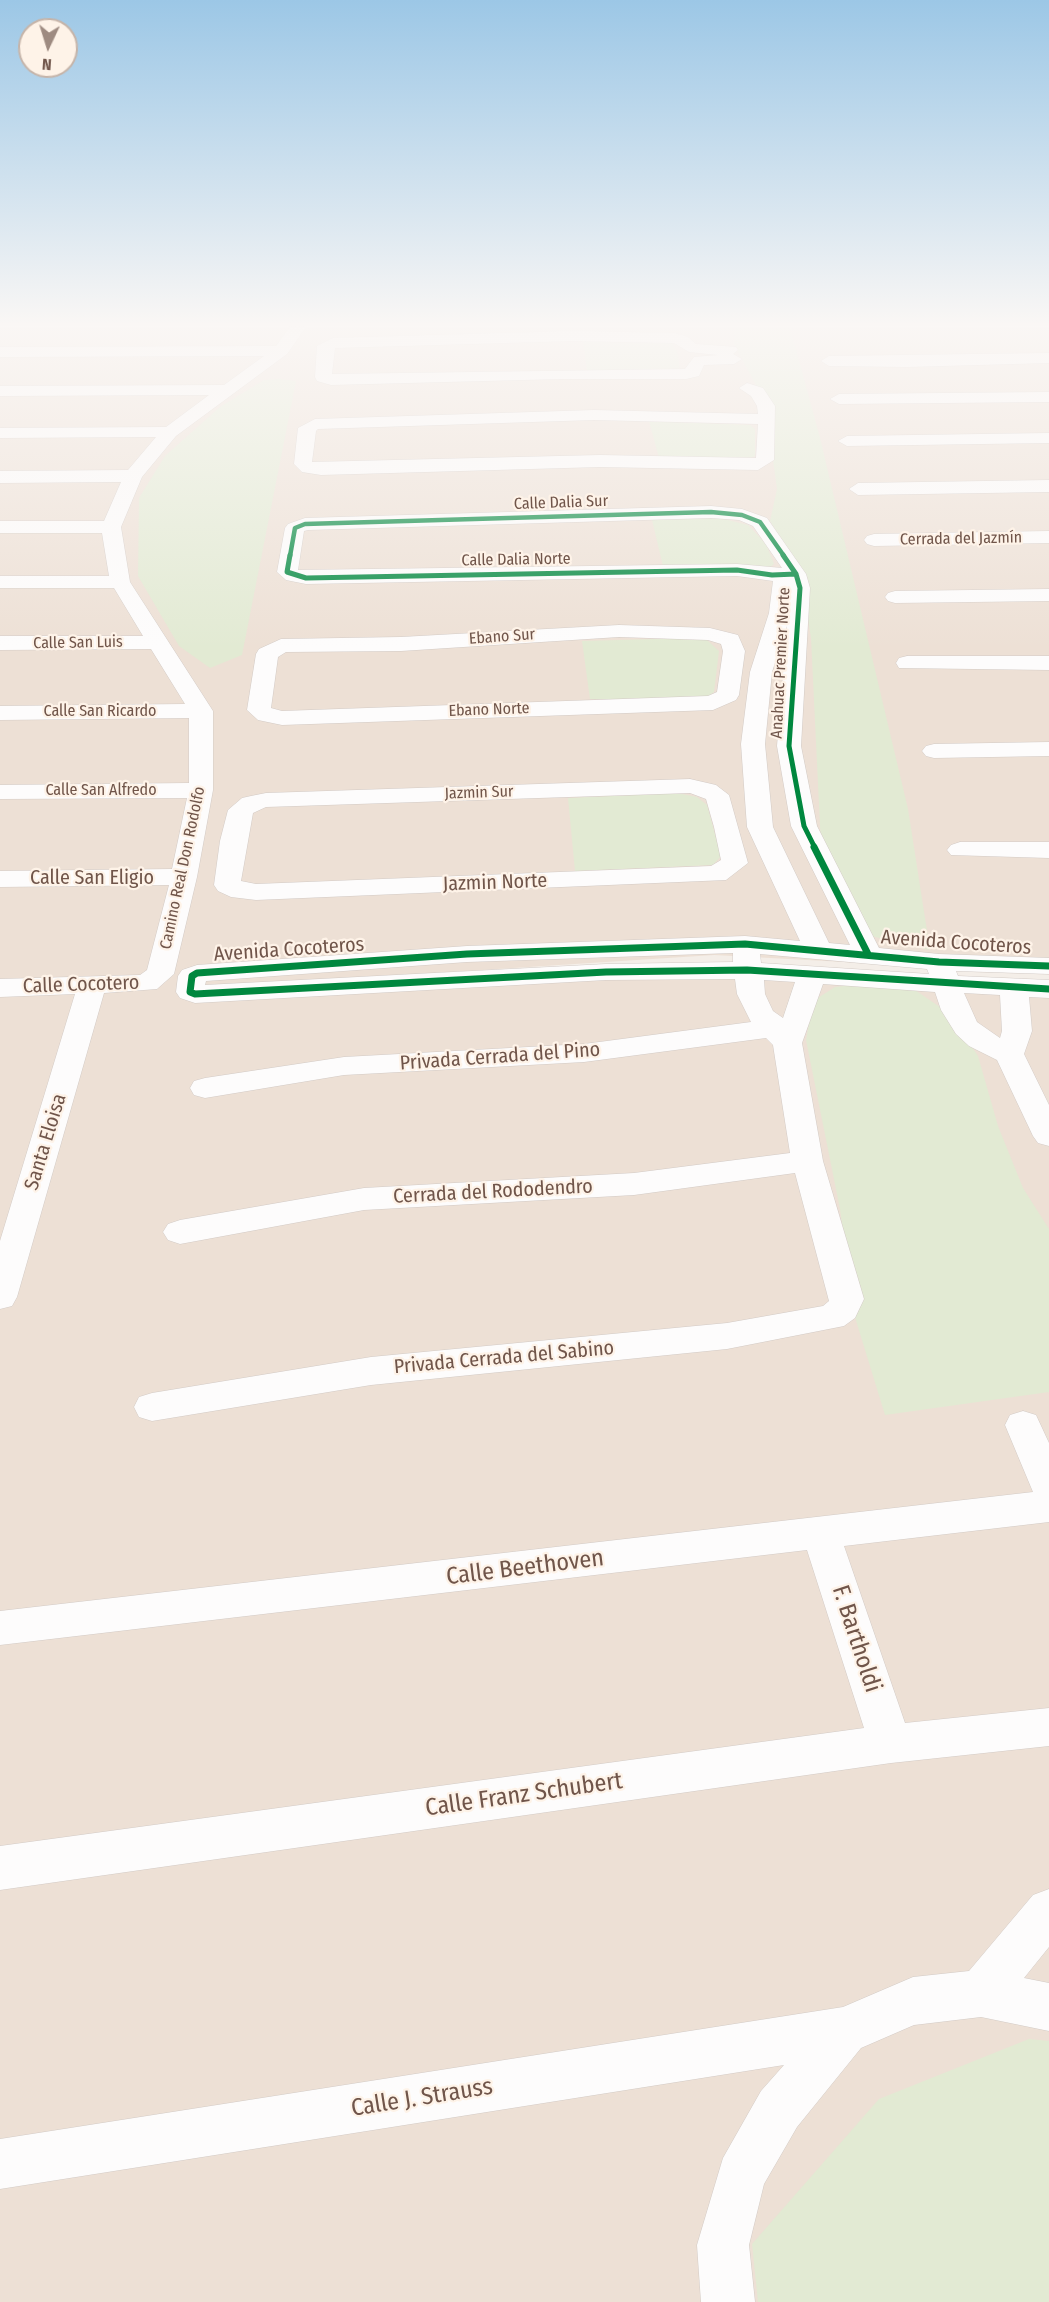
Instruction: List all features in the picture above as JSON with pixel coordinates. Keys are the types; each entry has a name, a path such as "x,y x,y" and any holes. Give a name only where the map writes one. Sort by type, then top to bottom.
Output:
{"street":[{"path":"168,434 133,476 111,527 120,582 201,711"},
{"path":"306,434 303,464 315,469 600,461 761,463 765,460 766,434"},
{"path":"847,441 1049,438"},
{"path":"0,477 133,476"},
{"path":"858,489 1049,486"},
{"name":"Calle Dalia Sur","path":"298,525 729,513 760,522 784,574"},
{"name":"Calle Dalia Norte","path":"298,525 295,528 287,572 300,577 726,570 753,570 784,574"},
{"path":"0,527 111,527"},
{"name":"Cerrada del Jazmín","path":"874,540 1049,537"},
{"name":"Anahuac Premier Norte","path":"784,574 800,588 790,614 761,672 753,744 760,827 814,962"},
{"path":"0,582 120,582"},
{"path":"895,597 1049,595"},
{"name":"Anahuac Premier Norte","path":"790,614 795,672 789,746 804,826 868,954"},
{"name":"Ebano Sur","path":"261,678 267,654 281,646 401,644 619,631 710,634 730,640 734,646 732,672"},
{"name":"Calle San Luis","path":"0,643 156,642"},
{"path":"907,663 1049,663"},
{"path":"732,672 795,672"},
{"name":"Ebano Norte","path":"261,678 259,710 266,716 282,718 713,703 728,695 732,672"},
{"name":"Calle San Ricardo","path":"0,713 201,711"},
{"name":"Camino Real Don Rodolfo","path":"160,974 184,877 201,790 201,711"},
{"path":"934,751 1049,749"},
{"name":"Jazmin Sur","path":"233,841 241,810 251,803 267,800 690,786 707,789 717,795 727,827"},
{"name":"Calle San Alfredo","path":"0,792 201,790"},
{"path":"727,827 804,826"},
{"name":"Jazmin Norte","path":"233,841 227,885 240,891 256,892 717,874 735,863 727,827"},
{"path":"960,850 1049,850"},
{"name":"Calle San Eligio","path":"0,879 184,877"},
{"name":"Avenida Cocoteros","path":"746,957 606,972 195,994 190,992 192,976 197,973 467,954 746,957 942,973 1049,966"},
{"name":"Avenida Cocoteros","path":"814,962 868,954 1014,988 1049,989"},
{"path":"746,957 751,994 760,1014 784,1032"},
{"path":"807,1161 784,1032 806,997 814,962"},
{"path":"942,973 966,1028 979,1040 1009,1054 1046,1122"},
{"name":"Calle Cocotero","path":"0,988 147,983 160,974"},
{"name":"Santa Eloisa","path":"0,1297 92,986"},
{"path":"1009,1054 1017,1031 1014,988"},
{"name":"Privada Cerrada del Pino","path":"206,1088 344,1066 584,1053 784,1032"},
{"name":"Cerrada del Rododendro","path":"180,1232 364,1199 634,1184 807,1161"},
{"name":"Privada Cerrada del Sabino","path":"152,1407 372,1371 727,1336 832,1317 843,1309 847,1299 807,1161"},
{"path":"1023,1425 1049,1487"},
{"name":"Calle Beethoven","path":"0,1628 1049,1506"},
{"name":"F. Bartholdi","path":"821,1534 891,1744"},
{"name":"Calle Franz Schubert","path":"0,1868 891,1744 1047,1728"},
{"path":"981,1993 1048,1913"},
{"path":"728,2302 723,2245 741,2176 779,2109 844,2031 913,2001 981,1993 1049,2007"},
{"name":"Calle J. Strauss","path":"0,2164 844,2031"}],"shaded area":[{"path":"0,434 1049,434 1049,973 714,955 219,987 747,970 1049,989 1049,2302 0,2302"}],"green space":[{"path":"189,434 285,434 242,655 210,668 179,646 138,576 139,498 165,456"},
{"path":"653,434 755,434 755,456 748,460 659,458"},
{"path":"769,434 819,434 908,809 930,950 871,936 821,846 811,638 800,569 770,521 777,489"},
{"path":"720,518 748,525 766,544 774,564 769,568 663,566 652,520"},
{"path":"693,638 707,640 719,651 714,692 707,697 693,700 590,699 582,641"},
{"path":"677,793 697,797 707,805 721,856 713,865 575,871 568,798"},
{"path":"854,985 915,990 950,1014 978,1056 998,1126 1023,1188 1049,1229 1049,1392 885,1415 854,1314 840,1209 806,1040 813,1001 835,987"},
{"path":"1029,2039 1049,2041 1049,2302 758,2302 752,2244 879,2099"}],"cycle path":[{"path":"796,574 772,575 737,570 306,578 293,576 287,572 295,528 305,524 711,512 742,515 760,522 796,574 800,588 789,746 804,826 868,954"},
{"path":"1049,966 939,962 745,944 467,954 197,973 192,976 190,992 195,994 606,972 747,970 1049,989"}]}
